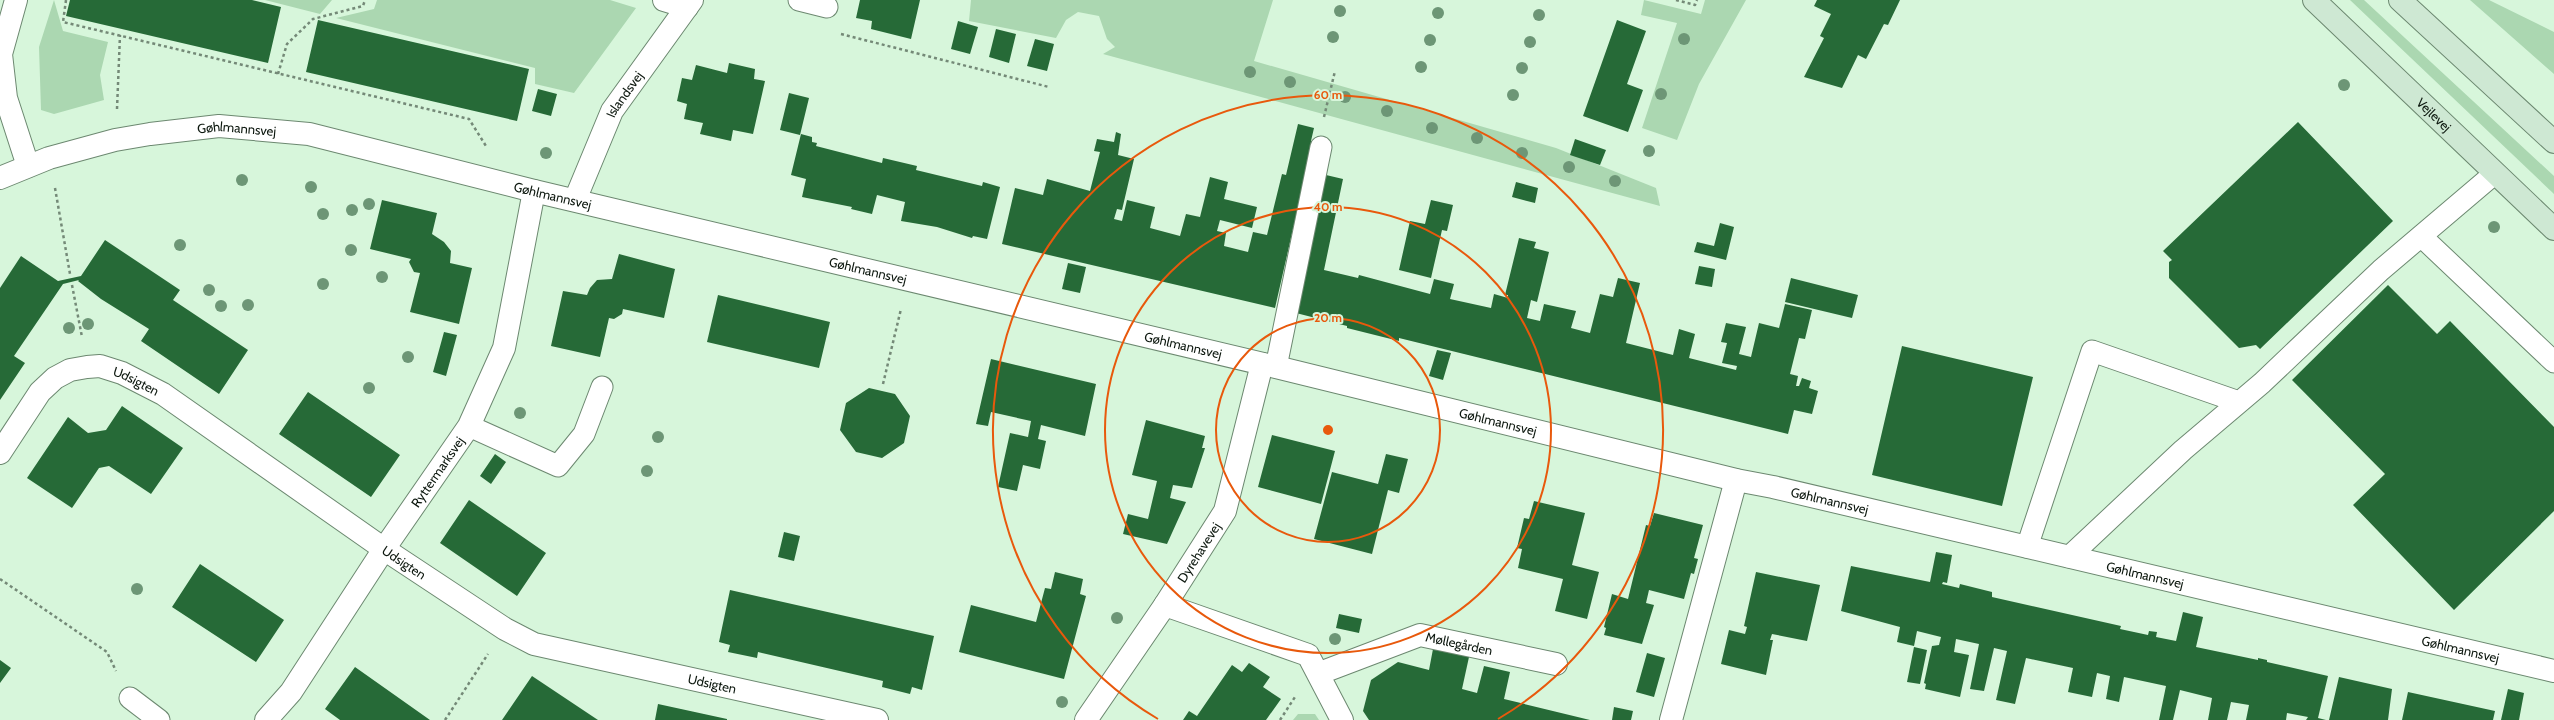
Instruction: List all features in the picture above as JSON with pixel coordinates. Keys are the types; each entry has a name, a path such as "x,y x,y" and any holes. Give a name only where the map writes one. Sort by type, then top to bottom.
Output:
{"main road":[{"name":"Vejlevej","path":"2314,0 2494,174 2554,229"},
{"path":"2400,0 2554,142"}],"street":[{"path":"16,0 2,54 6,98 28,166"},
{"path":"664,0 689,4"},
{"name":"Islandsvej","path":"575,200 612,111 689,4"},
{"name":"Gøhlmannsvej","path":"0,178 49,158 115,140 219,126 309,134 534,191 1269,365 1736,480 1773,487 2554,671"},
{"name":"Ryttermarksvej","path":"266,720 291,692 384,549 470,426 504,348 534,191"},
{"name":"Dyrehavevej","path":"1086,720 1165,605 1224,511 1269,365"},
{"name":"Udsigten","path":"0,453 40,392 54,378 70,370 87,366 100,366 122,373 164,394 384,549 505,629 534,644 877,720"},
{"path":"1671,720 1736,480"},
{"path":"1165,605 1308,655 1320,673 1342,720"},
{"name":"Møllegården","path":"1320,673 1420,635 1556,664"}],"lane":[{"path":"799,0 827,7"},
{"path":"1269,365 1321,147"},
{"path":"2069,557 2183,450 2239,402 2421,236 2494,174"},
{"path":"2421,236 2554,362"},
{"path":"2027,547 2092,351 2239,402"},
{"path":"470,426 558,466 584,434 602,387"},
{"path":"130,698 159,720"}],"path":[{"path":"66,0 63,22 469,119 486,146 483,178"},
{"path":"278,74 287,44 313,19 363,6 365,0"},
{"path":"1676,0 1695,5 1697,0"},
{"path":"837,33 1049,87"},
{"path":"115,140 120,35"},
{"path":"1321,147 1324,121 1335,71"},
{"path":"49,158 70,274"},
{"path":"883,384 908,279"},
{"path":"72,285 87,366"},
{"path":"0,579 107,652 130,698"},
{"path":"445,720 505,629"}],"green space":[{"path":"54,0 63,31 108,42 100,75 104,100 54,114 41,110 39,47"},
{"path":"265,0 332,0 320,14"},
{"path":"377,0 610,0 636,8 574,93 535,84 535,68 336,18 374,9"},
{"path":"971,0 1273,0 1254,61 1556,148 1656,188 1660,206 1103,54 1115,47 1107,39 1099,16 1078,12 1066,20 1056,38 969,21"},
{"path":"1644,0 1701,14 1705,0 1746,0 1699,84 1677,140 1642,128 1677,23 1641,15"},
{"path":"2350,0 2364,0 2554,176 2554,194"},
{"path":"2470,0 2489,0 2554,32 2554,74"},
{"path":"1298,714 1315,714 1319,720 1293,720"}],"building":[{"path":"70,0 252,0 281,7 268,63 66,16"},
{"path":"860,0 920,0 911,39 871,29 872,21 856,18"},
{"path":"1817,0 1900,0 1888,25 1884,24 1866,59 1858,55 1842,88 1804,77 1824,38 1820,36 1831,14 1814,6"},
{"path":"318,20 529,69 517,121 306,72"},
{"path":"1617,20 1646,31 1627,84 1643,90 1628,132 1583,116"},
{"path":"958,21 978,27 970,54 951,49"},
{"path":"996,29 1016,34 1009,63 989,57"},
{"path":"1035,39 1054,44 1047,71 1027,66"},
{"path":"729,63 755,69 754,79 765,81 753,134 733,130 731,141 700,134 703,123 684,119 687,104 677,101 682,78 692,80 696,65 727,73"},
{"path":"538,89 557,94 551,116 532,111"},
{"path":"789,93 809,98 800,135 780,130"},
{"path":"2298,122 2393,221 2260,349 2256,345 2239,348 2169,278 2169,262 2172,260 2163,251"},
{"path":"1298,124 1314,128 1311,141 1313,141 1275,308 1002,244 1015,188 1043,195 1047,179 1090,191 1100,152 1094,151 1097,139 1114,142 1116,132 1121,134 1118,155 1134,159 1122,210 1117,209 1114,219 1122,221 1127,200 1155,207 1150,228 1180,236 1186,214 1200,217 1210,177 1228,182 1224,199 1257,207 1252,228 1220,220 1217,231 1226,233 1224,246 1248,252 1253,232 1267,235 1282,174 1286,175"},
{"path":"801,134 812,137 812,142 817,143 816,146 882,163 883,158 917,166 916,170 982,186 983,182 1000,187 987,239 973,236 972,238 937,227 901,221 905,202 877,195 872,214 851,209 852,207 802,197 806,179 791,175"},
{"path":"1575,139 1606,150 1600,165 1570,155"},
{"path":"1326,175 1343,179 1324,270 1358,278 1359,275 1430,294 1434,279 1454,284 1450,299 1491,308 1494,294 1508,298 1508,295 1505,295 1519,238 1536,242 1534,248 1549,252 1537,302 1531,300 1527,318 1540,321 1544,304 1576,311 1571,328 1590,333 1600,294 1613,297 1618,278 1640,283 1626,343 1673,355 1679,329 1695,334 1689,358 1736,370 1737,366 1722,363 1727,343 1721,342 1726,323 1746,327 1739,354 1751,357 1759,323 1779,328 1785,304 1812,310 1805,339 1799,338 1790,374 1798,376 1796,386 1799,386 1802,378 1811,381 1809,388 1818,391 1812,414 1794,410 1788,434 1399,338 1399,341 1296,313"},
{"path":"1516,182 1538,188 1535,203 1512,197"},
{"path":"382,200 437,213 432,234 444,242 451,251 450,263 472,268 459,324 410,312 420,273 414,272 409,262 411,259 370,249"},
{"path":"1431,200 1453,205 1447,231 1442,230 1431,278 1399,270 1410,221 1425,224"},
{"path":"1720,223 1734,227 1726,260 1694,252 1697,242 1714,246"},
{"path":"105,240 180,290 173,300 248,350 219,394 141,341 149,329 101,299 78,281 79,280 63,284 14,356 25,363 0,400 0,288 21,256 58,281 81,276"},
{"path":"619,254 675,269 664,318 623,309 622,314 614,319 609,318 600,357 551,346 563,291 587,295 590,288 597,280 612,279"},
{"path":"1068,263 1086,267 1080,293 1062,289"},
{"path":"1699,266 1715,269 1712,287 1695,284"},
{"path":"1791,278 1858,295 1852,318 1785,302"},
{"path":"2388,285 2437,334 2450,321 2554,427 2554,511 2454,610 2353,505 2385,474 2292,380"},
{"path":"718,295 830,322 819,368 707,342"},
{"path":"444,332 457,335 446,376 433,372"},
{"path":"1902,346 2033,377 2002,506 1872,475"},
{"path":"1437,350 1451,353 1443,380 1429,376"},
{"path":"991,359 1096,384 1085,436 1041,425 1038,439 1046,441 1040,469 1023,465 1017,491 998,487 1010,433 1028,437 1031,421 991,412 988,426 976,424"},
{"path":"869,388 895,394 910,416 904,443 882,458 856,452 840,430 846,403"},
{"path":"308,392 400,455 371,497 279,434"},
{"path":"122,406 183,448 151,494 109,466 99,468 72,508 27,478 68,417 88,433 106,430"},
{"path":"1146,420 1205,436 1202,448 1205,448 1192,488 1173,485 1170,498 1186,502 1167,544 1123,534 1128,514 1148,519 1157,481 1132,475"},
{"path":"1272,435 1335,451 1321,504 1258,487"},
{"path":"495,454 506,462 491,484 480,476"},
{"path":"1386,454 1408,459 1399,493 1388,490 1372,554 1314,539 1332,472 1378,484"},
{"path":"469,500 546,553 517,596 440,543"},
{"path":"1534,501 1585,513 1572,565 1599,572 1587,619 1555,611 1563,579 1518,568 1522,549 1517,548 1524,518 1529,519"},
{"path":"1654,513 1703,525 1694,558 1698,559 1694,574 1691,573 1684,599 1649,590 1646,603 1654,605 1642,644 1604,635 1606,628 1604,627 1612,594 1628,599 1646,525 1650,526"},
{"path":"784,532 800,536 794,561 778,557"},
{"path":"1936,552 1952,555 1947,583 1943,582 1942,584 1959,588 1960,584 1992,592 1992,597 2121,626 2120,629 2148,635 2149,631 2157,632 2156,637 2176,641 2183,612 2203,617 2196,647 2258,660 2258,658 2267,660 2267,662 2328,676 2318,718 2326,720 2306,720 2308,717 2287,713 2286,720 2246,720 2249,705 2231,702 2227,720 2208,720 2212,698 2180,690 2173,720 2159,720 2166,686 2124,677 2119,702 2106,699 2110,676 2097,673 2092,697 2068,692 2073,668 2026,658 2015,704 1996,700 2007,651 1994,648 1984,691 1970,689 1979,644 1956,639 1954,652 1969,655 1960,697 1925,689 1926,684 1924,683 1932,646 1939,645 1941,637 1917,631 1914,646 1897,642 1900,627 1841,611 1851,566 1930,582"},
{"path":"200,564 284,620 256,662 172,607"},
{"path":"1055,572 1083,579 1080,594 1086,596 1064,679 959,652 971,605 1036,622 1045,588 1051,589"},
{"path":"1756,572 1820,585 1807,641 1772,634 1770,640 1773,640 1766,675 1721,664 1729,630 1745,634 1747,627 1744,626"},
{"path":"730,590 934,636 922,690 912,687 910,694 882,687 883,681 758,652 757,658 728,652 730,645 719,642"},
{"path":"1339,614 1362,619 1359,633 1336,628"},
{"path":"1914,647 1927,650 1920,684 1907,682"},
{"path":"1433,649 1469,657 1462,689 1477,693 1484,666 1510,672 1504,699 1590,720 1369,720 1363,711 1371,680 1398,662 1429,670"},
{"path":"1647,653 1665,658 1654,697 1636,692"},
{"path":"0,660 11,668 0,683"},
{"path":"1249,663 1270,677 1263,687 1281,699 1266,720 1183,720 1189,711 1197,716 1232,665 1242,672"},
{"path":"355,667 430,720 340,720 325,709"},
{"path":"532,676 598,720 502,720"},
{"path":"2339,677 2392,689 2388,720 2329,720"},
{"path":"2508,689 2524,693 2519,720 2501,720"},
{"path":"2408,692 2495,711 2493,720 2402,720"},
{"path":"658,704 727,719 727,720 655,720"},
{"path":"1614,707 1633,711 1631,720 1612,720"}]}
